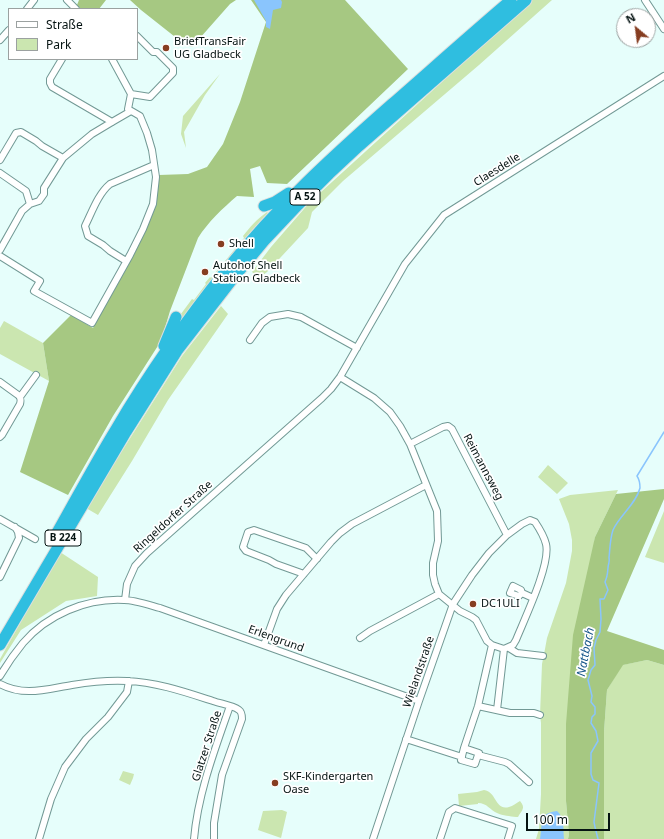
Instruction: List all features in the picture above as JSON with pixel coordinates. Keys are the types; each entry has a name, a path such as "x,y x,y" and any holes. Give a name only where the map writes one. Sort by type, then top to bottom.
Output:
{"highway":[{"name":"A 52","path":"121,430 167,348 228,268 276,213 314,174 353,138 511,0"},
{"name":"A 52","path":"121,430 177,351 264,241 298,205 359,146 526,0"},
{"path":"264,206 275,202 314,174"},
{"path":"160,360 164,344 176,317"},
{"name":"B 224","path":"0,633 56,536 90,472 121,430"},
{"name":"B 224","path":"0,645 121,430"}],"street":[{"path":"28,8 34,0"},
{"path":"67,0 75,8"},
{"path":"644,0 664,29"},
{"path":"0,40 8,31"},
{"path":"131,94 150,97 173,72 173,68 157,52 153,52 138,37"},
{"path":"61,60 50,79 52,87 112,122"},
{"path":"0,256 40,281 34,291 92,323 143,229 153,204 156,177 152,150 147,133 140,116 128,109 131,94 113,60"},
{"name":"Claesdelle","path":"375,316 406,264 444,215 664,76"},
{"path":"1,247 22,211 30,204 39,201 44,194 44,188 63,158 87,138 131,111"},
{"path":"0,160 16,133 20,132 36,140 42,146 63,158"},
{"path":"126,261 88,236 85,226 105,188 110,184 154,165"},
{"path":"0,173 12,180 17,186 26,190 30,204"},
{"path":"250,340 262,323 270,316 288,314 301,317 357,348"},
{"name":"Ringeldorfer Straße","path":"125,600 127,584 135,566 147,553 332,389 375,316"},
{"path":"0,437 20,404 20,397 36,375"},
{"path":"340,377 374,398 390,412 410,444 437,512 438,541 433,563 433,574 439,594 460,611 468,614 476,620 487,641 492,646 507,648 517,653 544,656"},
{"path":"0,382 20,397"},
{"name":"Reimannsweg","path":"410,444 444,427 448,426 452,429 507,534"},
{"path":"264,645 277,609 286,595 340,533 352,524 426,485"},
{"path":"0,519 35,539"},
{"name":"Wielandstraße","path":"372,839 453,604 472,575 489,553 507,534 530,520 535,522 546,544 544,566 533,598"},
{"path":"0,577 19,538 15,527"},
{"path":"304,574 246,551 243,547 248,532 254,530 306,548 317,558"},
{"path":"507,648 513,645 516,640 533,598 522,593"},
{"path":"360,638 370,631 439,594"},
{"path":"0,676 9,660 24,642 38,628 55,617 76,606 100,601 125,600"},
{"name":"Erlengrund","path":"125,600 160,608 419,701"},
{"path":"478,755 475,764 461,760 478,706 492,646"},
{"path":"497,710 507,648"},
{"path":"0,684 8,688 20,690 44,691 102,681 129,681 154,684 179,690 230,706"},
{"path":"39,839 51,799 65,766 86,739 108,717 127,692 129,681"},
{"name":"Glatzer Straße","path":"194,839 200,800 212,758 230,706 240,710 242,719 222,775 214,823 214,839"},
{"path":"478,706 510,712 534,713 540,715"},
{"path":"406,739 462,757"},
{"path":"464,748 479,753 478,755 509,764 529,782"},
{"path":"440,839 449,812 455,808 512,826 508,839"}],"green space":[{"path":"79,0 106,0 100,8 80,8 77,5"},
{"path":"130,0 236,0 230,4 192,47 184,44"},
{"path":"251,0 345,0 408,69 287,184 267,183 260,166 250,169 254,197 237,196 206,226 198,238 170,311 161,341 113,416 68,495 20,472 49,381 43,343 71,315 93,328 149,221 156,203 159,175 188,174 207,167 223,144 240,102 266,22"},
{"path":"532,0 552,0 479,65 343,181 312,212 308,228 267,272 263,275 257,276 252,272 271,247 310,202"},
{"path":"220,74 205,95 184,132 186,148 181,134 183,116"},
{"path":"267,212 269,214 210,282 177,326 178,318 192,299 194,300 206,284 205,283 210,277 211,278 244,238 243,236 248,229"},
{"path":"221,306 228,314 168,400 98,515 86,508 182,356"},
{"path":"4,321 43,343 49,381 0,354 0,328"},
{"path":"548,465 568,483 557,494 538,477"},
{"path":"664,489 664,499 607,631 664,650 664,665 647,660 623,665 607,690 604,732 604,839 568,839 569,835 566,801 566,724 573,635 595,537 616,494"},
{"path":"618,490 595,537 566,801 569,835 568,839 536,839 539,829 541,794 540,715 542,664 547,638 566,583 572,551 572,540 569,524 559,499 570,495"},
{"path":"664,511 664,563 645,557"},
{"path":"60,552 98,577 97,596 66,601 21,630 0,663 0,659"},
{"path":"647,660 664,665 664,839 604,839 604,732 607,690 622,665"},
{"path":"123,771 134,774 130,785 119,780"},
{"path":"484,790 488,791 498,804 504,808 510,807 520,801 523,807 518,817 499,814 481,803 459,806 458,794"},
{"path":"282,810 287,812 281,838 258,830 263,811"}],"water":[{"path":"254,0 281,0 281,8 273,10 270,29 266,27 266,21"},
{"path":"557,811 560,814 562,821 564,839 540,839 542,820 547,814"}],"waterway":[{"name":"Nattbach","path":"598,839 594,822 599,783 593,780 591,774 591,753 598,741 596,731 591,723 592,717 595,714 595,707 591,702 592,696 588,680 591,670 595,665 594,648 600,632 600,599 604,599 608,590 605,582 613,530 638,494 640,486 637,476 664,432"}],"place":[{"name":"BriefTransFair UG Gladbeck","path":"166,48"},
{"name":"Shell","path":"221,244"},
{"name":"Autohof Shell Station Gladbeck","path":"205,272"},
{"name":"DC1ULI","path":"473,604"},
{"name":"SKF-Kindergarten Oase","path":"275,783"}]}
